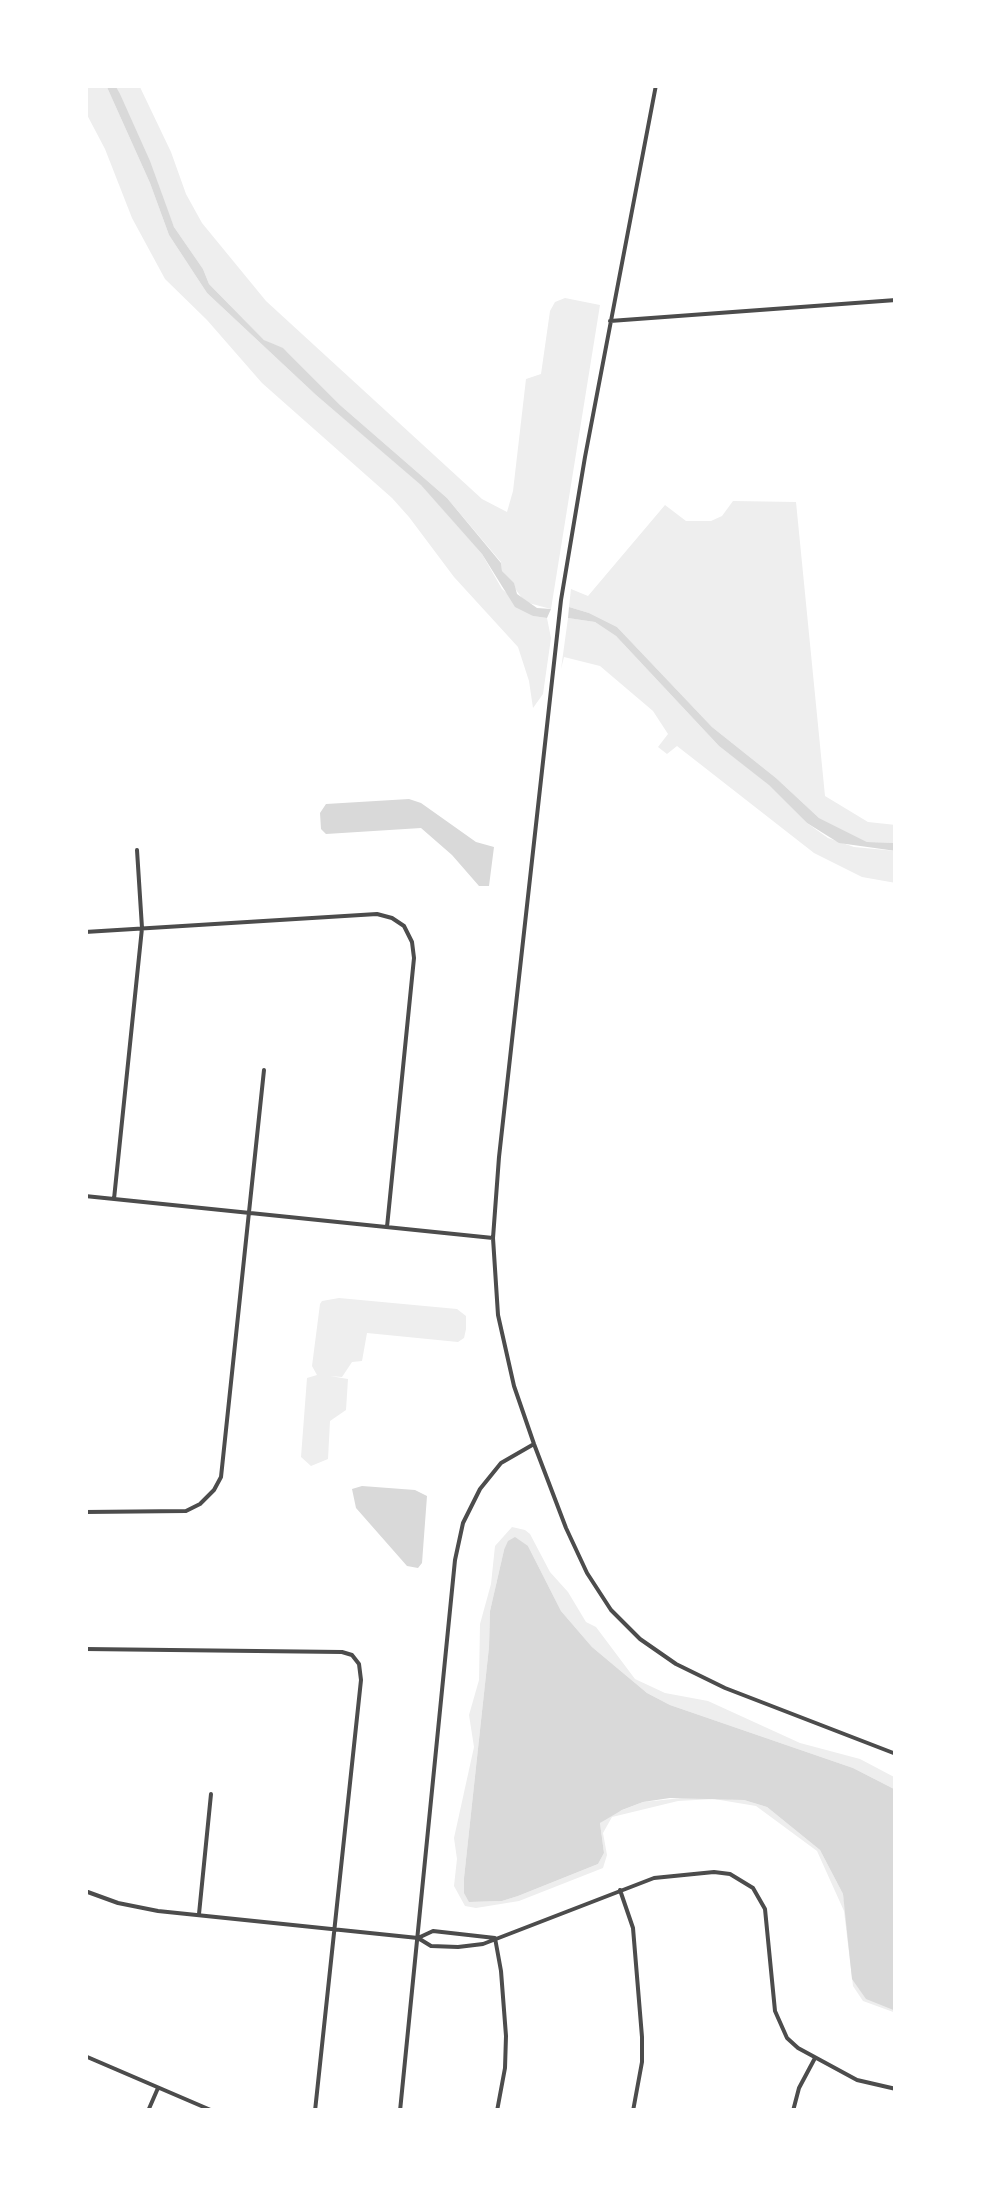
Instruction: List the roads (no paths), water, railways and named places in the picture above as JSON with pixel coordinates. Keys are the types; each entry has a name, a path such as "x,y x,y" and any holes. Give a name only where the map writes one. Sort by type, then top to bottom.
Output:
{"street":[{"path":"656,85 561,600 535,809 493,1238 498,1315 514,1386 534,1444 588,1574 611,1610 640,1639 676,1664 725,1688 896,1754"},
{"path":"610,321 896,300"},
{"path":"114,1199 142,928 136,850"},
{"path":"85,932 377,914 404,926 414,958 387,1227"},
{"path":"85,1512 186,1510 200,1504 218,1484 225,1466 264,1070"},
{"path":"85,1196 493,1238"},
{"path":"400,2111 456,1560 463,1523 480,1489 501,1463 534,1444"},
{"path":"85,1649 342,1652 356,1659 361,1676 316,2111"},
{"path":"199,1914 211,1794"},
{"path":"85,1891 140,1908 418,1938 431,1946 458,1947 484,1944 654,1878 730,1874 753,1888 768,1917 777,2018 792,2044 858,2080 896,2089"},
{"path":"620,1890 633,1928 642,2038 633,2111"},
{"path":"418,1938 433,1931 494,1938"},
{"path":"494,1938 506,2036 505,2068 496,2111"},
{"path":"85,2056 213,2111"},
{"path":"793,2111 798,2091 815,2058"},
{"path":"148,2111 158,2088"}]}
